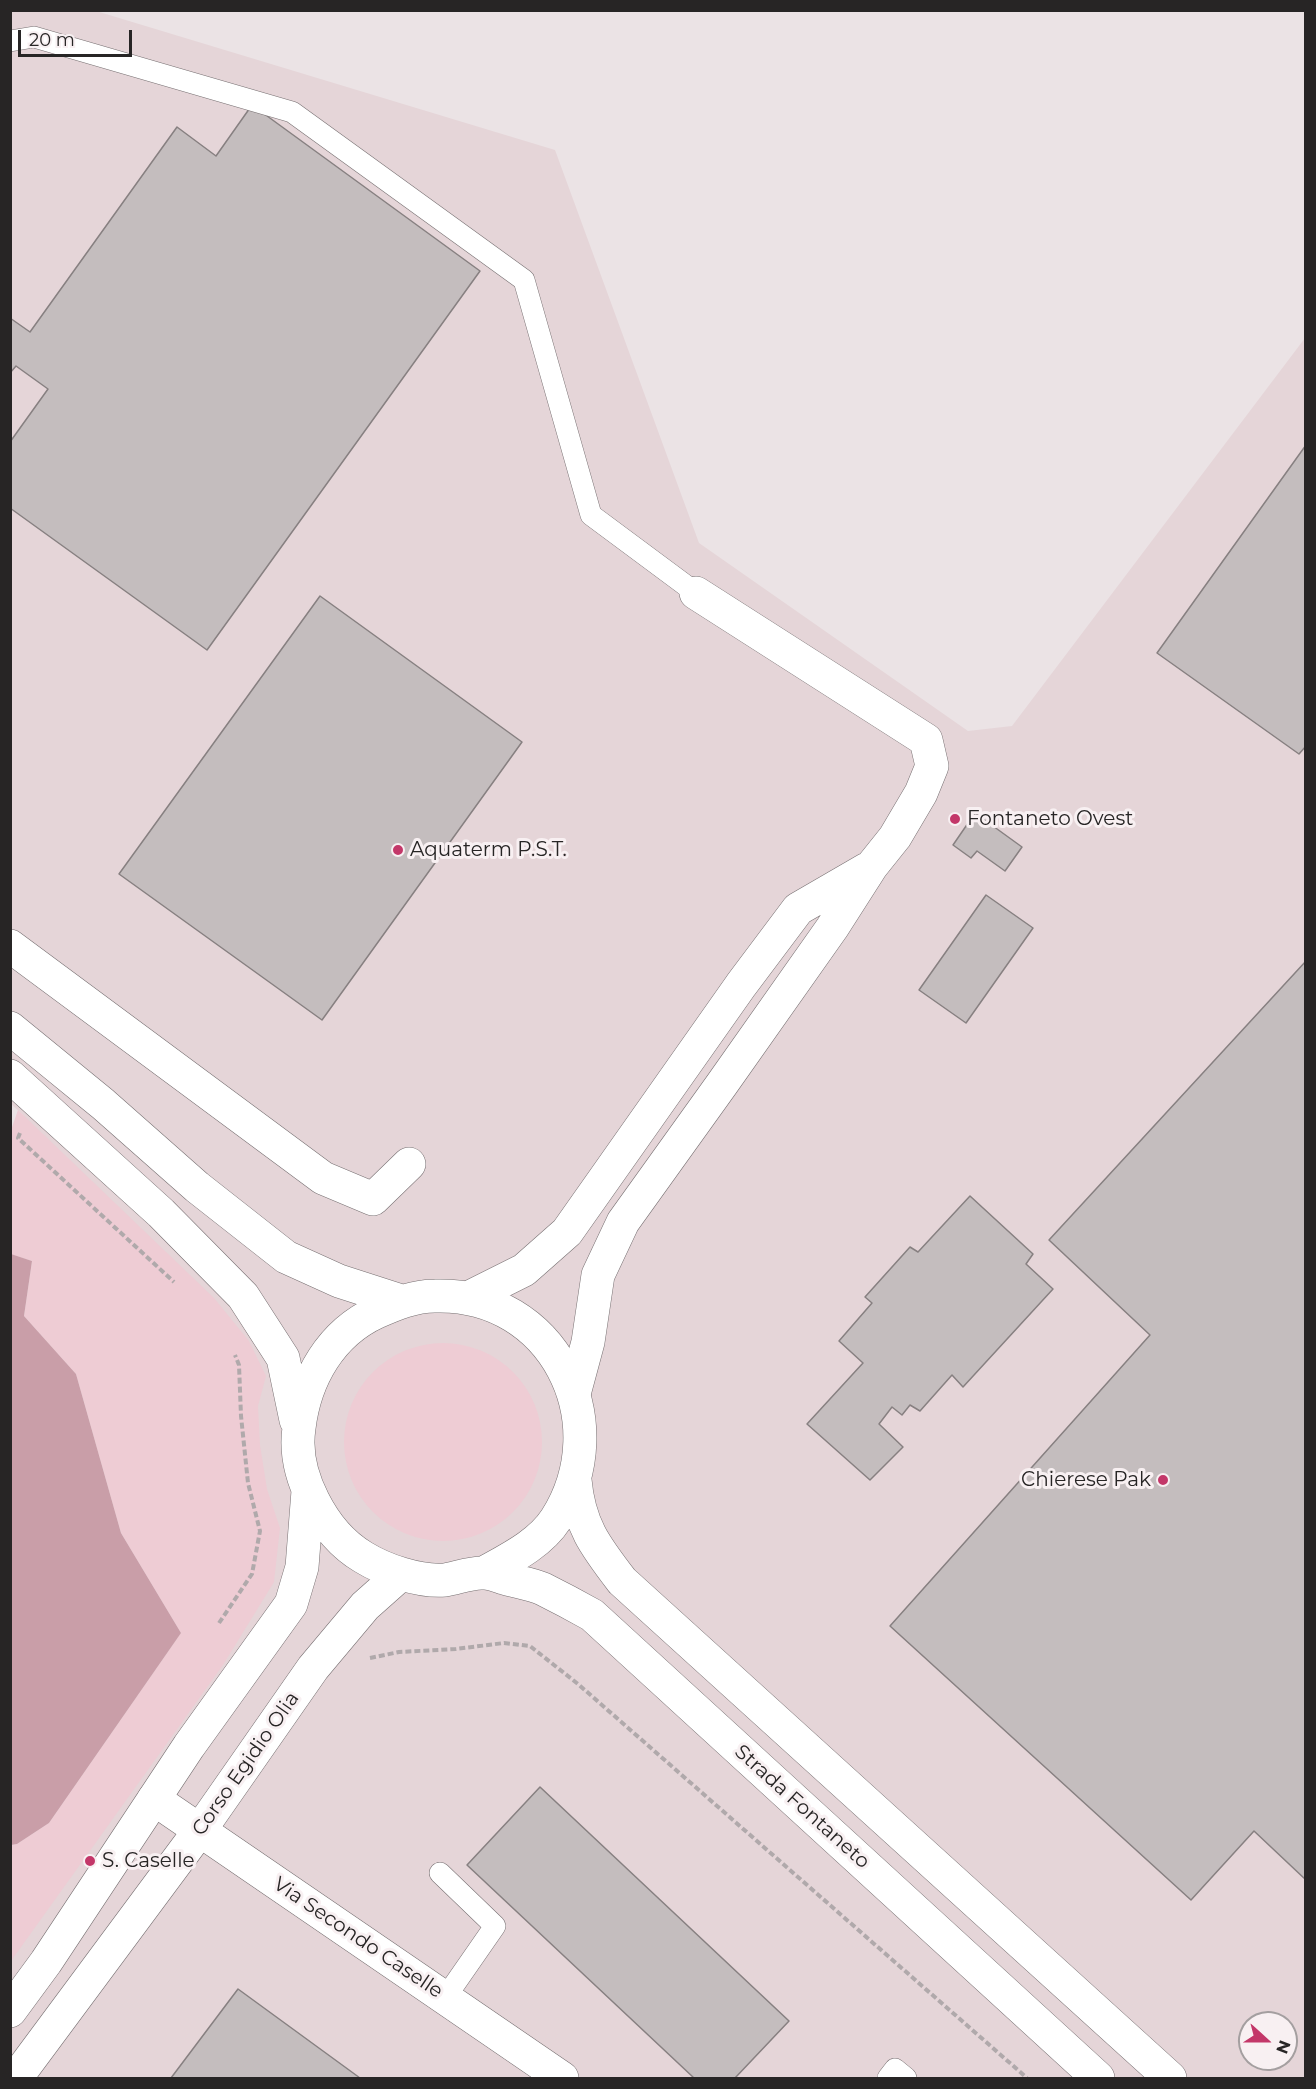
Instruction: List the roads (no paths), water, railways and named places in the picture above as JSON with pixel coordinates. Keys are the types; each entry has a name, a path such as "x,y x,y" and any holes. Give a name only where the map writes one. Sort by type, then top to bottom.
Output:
{"street":[{"path":"574,1394 588,1342 598,1275 623,1222 895,837 921,794 932,766 926,740 696,593"},
{"path":"468,1298 524,1270 567,1232 734,994 798,909 872,867"},
{"path":"10,946 324,1178 373,1199 409,1164"},
{"path":"10,1028 103,1104 197,1187 286,1257 339,1281 401,1301"},
{"path":"10,1076 161,1214 243,1296 283,1358 298,1430"},
{"name":"Strada Fontaneto","path":"434,1296 468,1298 503,1311 534,1331 558,1360 574,1394 580,1422 581,1451 574,1480 555,1520 523,1552 484,1573 443,1580 401,1574 362,1557 330,1528 308,1491 300,1461 298,1430 307,1387 329,1349 362,1319 401,1301 434,1296"},
{"path":"574,1480 577,1506 594,1545 622,1581 1170,2079"},
{"path":"10,2012 46,1962 154,1799 291,1604 302,1567 308,1491"},
{"name":"Strada Fontaneto","path":"484,1573 540,1588 592,1615 1098,2079"},
{"name":"Corso Egidio Olia","path":"16,2079 200,1830 313,1668 365,1606 401,1574"},
{"name":"Via Secondo Caselle","path":"154,1799 562,2079"}],"lane":[{"path":"10,41 34,37 292,112 524,280 591,515 696,593"},
{"path":"440,1873 495,1926 446,1998"},
{"path":"888,2079 895,2069 906,2079"}],"place":[{"name":"Fontaneto Ovest","path":"955,819"},
{"name":"Aquaterm P.S.T.","path":"398,850"},
{"name":"Chierese Pak","path":"1163,1480"},
{"name":"S. Caselle","path":"90,1861"}]}
